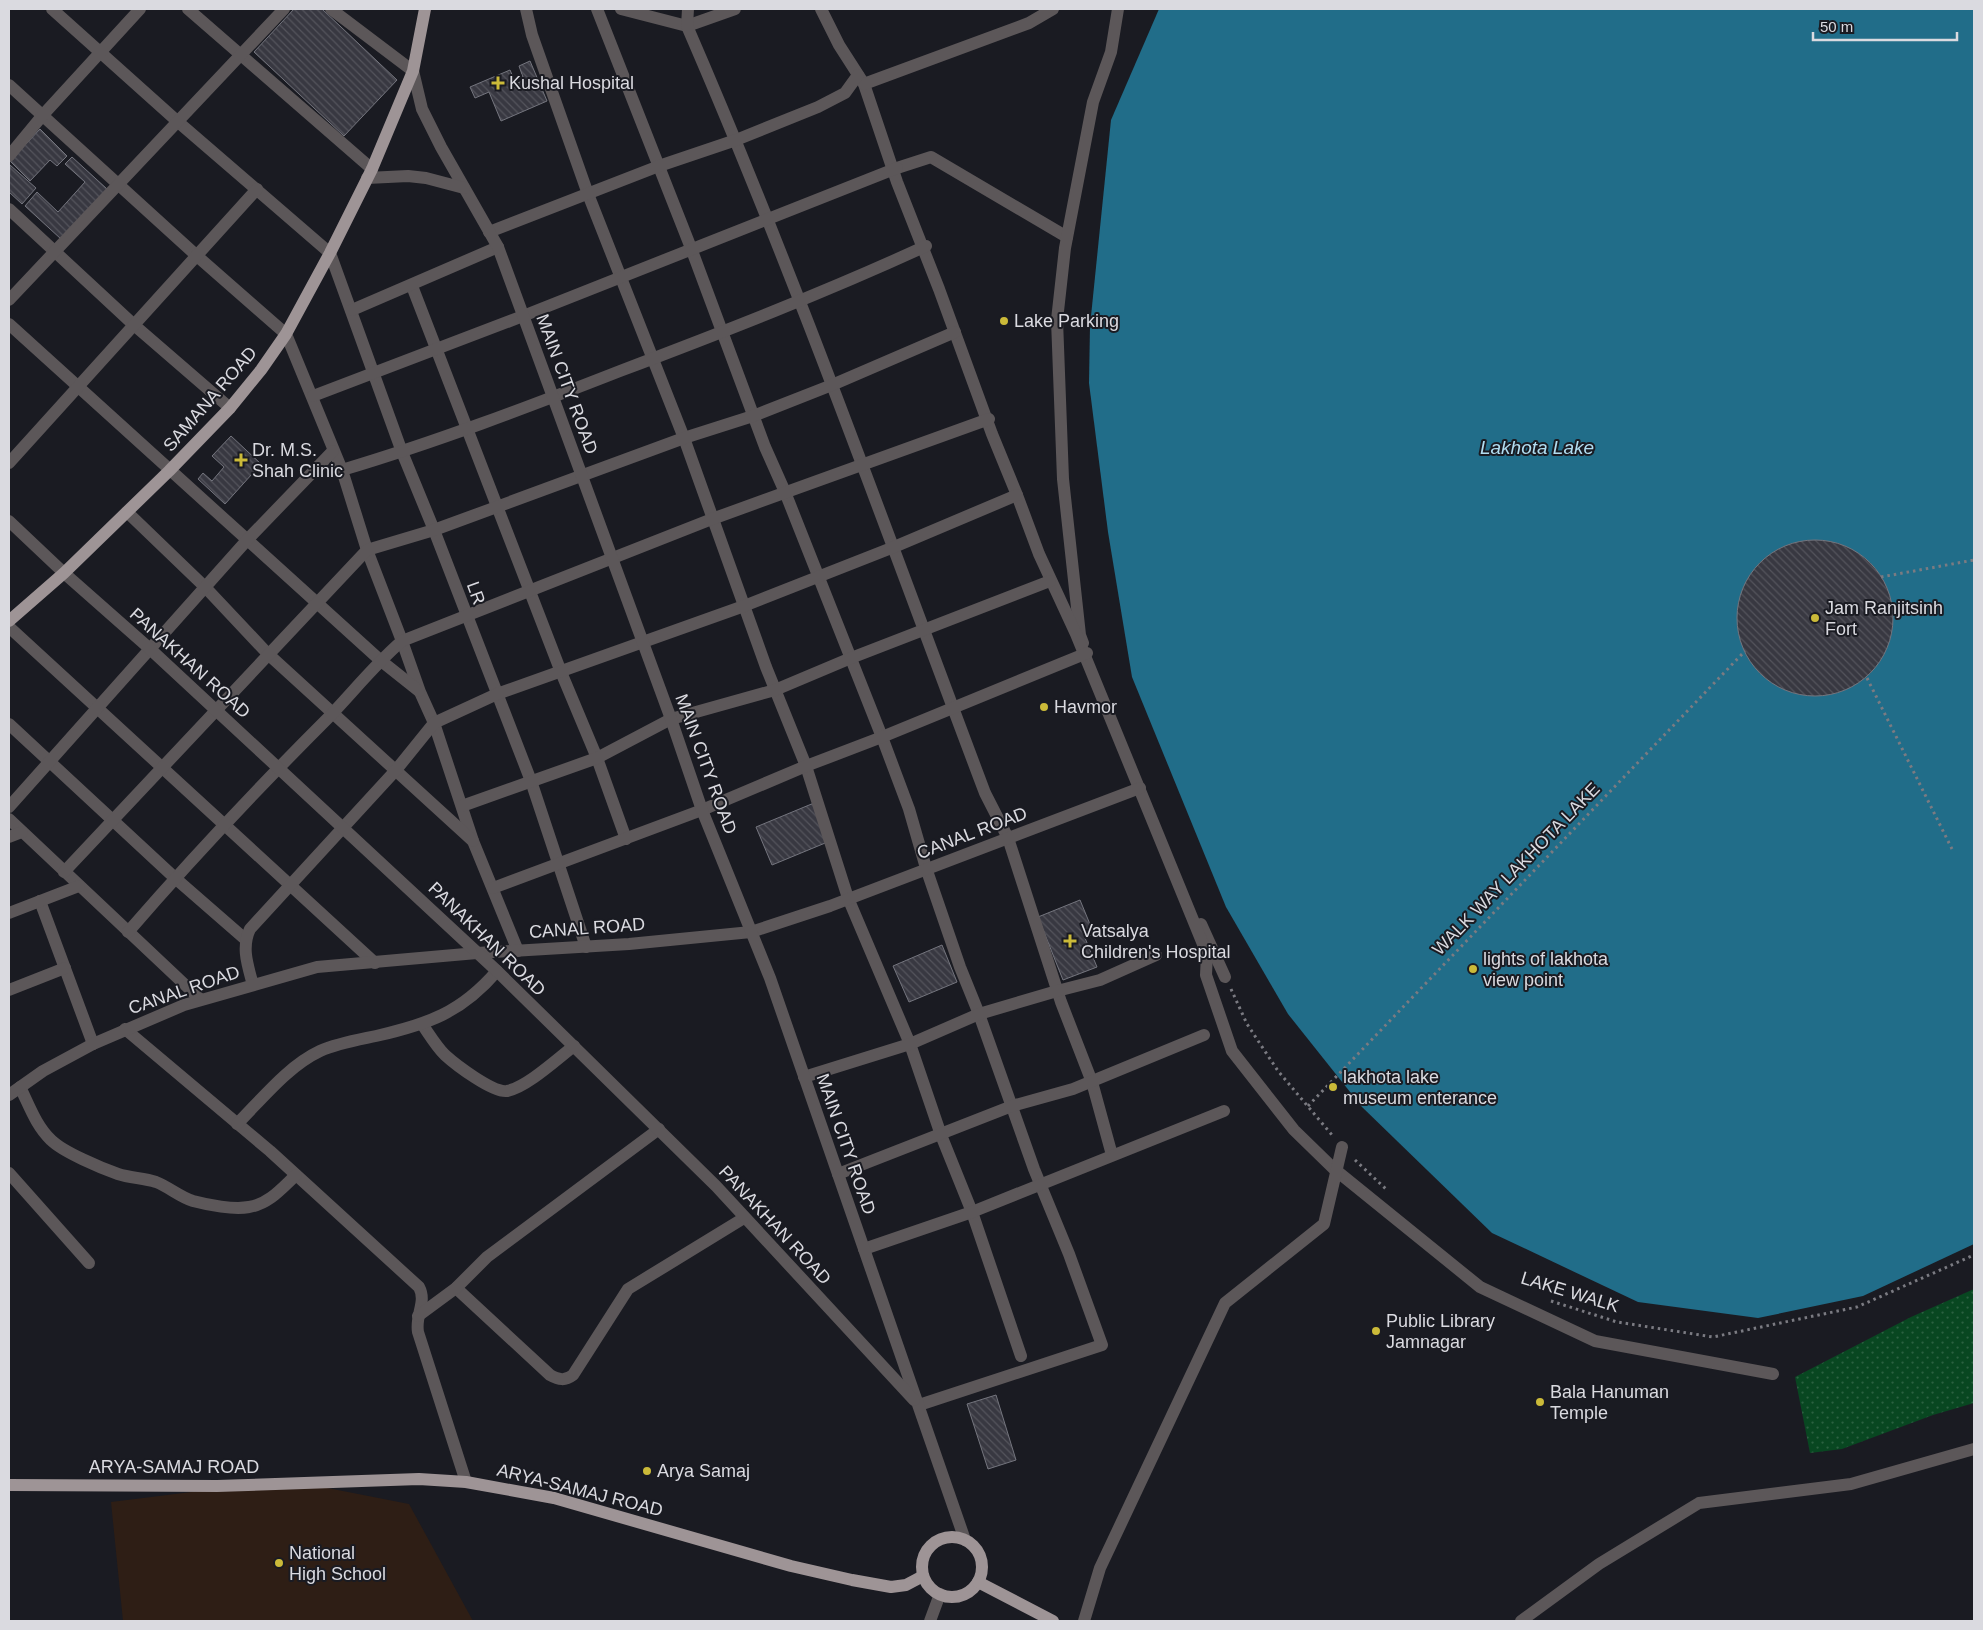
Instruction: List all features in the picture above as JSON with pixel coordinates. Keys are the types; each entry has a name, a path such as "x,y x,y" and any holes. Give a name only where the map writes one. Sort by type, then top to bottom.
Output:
{"main road":[{"name":"MAIN CITY ROAD","path":"413,71 426,9"},
{"name":"SAMANA ROAD","path":"9,621 64,573 169,471 230,408 261,370 286,334 330,253 369,174 413,71"},
{"name":"ARYA-SAMAJ ROAD","path":"9,1485 217,1486 419,1479 466,1482 554,1498 791,1566 852,1580 891,1587 906,1585 923,1576"},
{"path":"950,1537 965,1540 973,1545 982,1563 982,1573 978,1582 972,1590 963,1595 953,1597 940,1594 928,1585 923,1576 922,1566 928,1548 936,1541 950,1537"},
{"path":"978,1582 1053,1621"}],"street":[{"path":"52,9 177,121 330,253"},
{"path":"9,156 99,51 140,9"},
{"path":"188,9 369,174 426,178 464,188"},
{"path":"9,300 284,9"},
{"path":"331,9 413,71"},
{"path":"526,9 532,35 588,194 654,359 775,690 806,766 848,898 910,1044 941,1135 972,1212 1021,1356"},
{"path":"598,9 754,416 882,737 909,810 926,868 960,967 980,1014 1040,1184 1069,1254 1102,1344 919,1405"},
{"path":"621,9 687,26 734,9"},
{"path":"688,9 687,26 736,140 832,386 985,793 1008,838 1057,990 1092,1082 1112,1155"},
{"path":"821,9 839,45 861,79 1050,581 1086,653"},
{"path":"489,232 659,166 736,140 834,100 861,79 1029,23 1053,9"},
{"path":"1118,9 1111,52 1093,102 1067,237 1057,320 1063,479 1080,635 1207,954 1206,975 1232,1051 1294,1130 1337,1170 1480,1286 1595,1341 1773,1374"},
{"name":"MAIN CITY ROAD","path":"413,71 422,109 441,147 498,247 671,719 702,810 751,932 804,1078 965,1540"},
{"path":"9,85 286,334 342,470 366,550 420,692 434,723 473,841 518,951"},
{"path":"313,396 523,316 691,248 895,169 931,158 1067,237"},
{"path":"9,463 257,189"},
{"path":"9,209 134,325 230,408"},
{"path":"352,310 412,286 498,247"},
{"path":"342,470 402,452 654,359 924,247"},
{"name":"LR","path":"330,253 402,452 531,781 557,864 586,946"},
{"path":"412,286 561,672 597,758 626,839"},
{"path":"9,324 169,471 248,539 380,660 420,692"},
{"path":"64,872 366,550 434,530 684,438 754,416 832,386 955,332"},
{"path":"128,932 278,768 333,712 380,660 402,641 712,519 988,419"},
{"path":"9,807 248,539 334,450"},
{"path":"252,985 244,949 245,939 250,929 396,770 434,723 497,694 643,644 744,606 894,547 1017,495"},
{"path":"127,512 206,587 268,654 473,841"},
{"name":"PANAKHAN ROAD","path":"9,521 64,573 149,648 497,971 716,1186 919,1405"},
{"path":"462,806 597,758 671,719 775,690 851,658 1050,581"},
{"path":"9,627 97,709 164,767 289,886 375,963"},
{"path":"493,888 702,810 1086,653"},
{"path":"9,724 245,939"},
{"path":"1140,788 1225,977"},
{"name":"CANAL ROAD","path":"9,1095 43,1072 124,1029 200,1000 317,967 751,932 848,898 1140,788"},
{"path":"9,819 200,1000"},
{"path":"9,837 22,832"},
{"path":"9,913 79,886"},
{"path":"40,901 93,1044"},
{"path":"804,1078 910,1044 980,1014 1057,990 1100,980 1156,956"},
{"path":"9,990 65,968"},
{"path":"237,1124 305,1060 335,1046 422,1024 466,1002 481,990 497,971"},
{"path":"422,1024 445,1055 484,1083 499,1091 507,1091 517,1087 538,1074 574,1046"},
{"path":"124,1029 270,1151 419,1288 423,1300 418,1316 418,1332 466,1482"},
{"path":"838,1174 1012,1106 1092,1082 1204,1035"},
{"path":"20,1087 40,1127 50,1140 62,1148 119,1175 166,1186 192,1201 233,1208 261,1204 272,1197 296,1175"},
{"path":"864,1249 972,1212 1224,1111"},
{"path":"418,1316 456,1288 487,1256 659,1130"},
{"path":"1084,1621 1100,1568 1224,1303 1324,1224 1342,1146"},
{"path":"9,1173 89,1263"},
{"path":"456,1288 550,1374 557,1379 563,1380 573,1375 628,1289 744,1218"},
{"path":"1521,1621 1600,1564 1699,1503 1852,1484 1974,1449"},
{"path":"930,1621 940,1594"}],"path":[{"path":"1882,577 1974,560"},
{"name":"WALK WAY LAKHOTA LAKE","path":"1308,1106 1745,650"},
{"path":"1867,678 1952,849"},
{"path":"1225,977 1247,1024 1278,1071 1342,1146 1392,1194"},
{"name":"LAKE WALK","path":"1550,1301 1617,1322 1712,1337 1857,1307 1974,1255"}],"shaded area":[{"name":"National High School","path":"287,1480 409,1504 473,1621 123,1621 111,1502"}],"green space":[{"path":"1974,1289 1974,1403 1933,1415 1842,1449 1810,1453 1795,1377 1911,1317"}],"water":[{"name":"Lakhota Lake","path":"1159,9 1974,9 1974,1244 1863,1296 1758,1318 1638,1302 1492,1233 1362,1107 1288,1014 1226,907 1132,677 1108,532 1089,383 1090,326 1111,120"}],"building":[{"path":"294,9 322,9 397,80 344,136 254,52"},
{"path":"530,61 547,101 501,121 489,92 475,98 470,87 510,70 516,84 524,80 519,66"},
{"path":"40,129 67,156 57,166 50,160 30,181 10,161"},
{"path":"72,157 107,189 61,239 25,206 37,192 58,212 85,182 65,164"},
{"path":"10,165 36,188 22,204 9,192"},
{"path":"231,436 261,464 225,504 198,479 203,473 212,481 224,467 212,456"},
{"name":"Jam Ranjitsinh Fort","path":"1807,540 1823,540 1838,543 1852,549 1875,568 1884,581 1890,595 1893,618 1892,633 1884,655 1865,678 1852,687 1838,693 1823,696 1807,696 1792,693 1778,687 1755,668 1746,655 1740,641 1737,626 1737,610 1740,595 1746,581 1765,558 1778,549 1792,543"},
{"path":"814,803 830,841 772,865 756,827"},
{"path":"1080,900 1094,934 1085,938 1097,967 1063,980 1038,917"},
{"path":"942,945 957,982 909,1002 893,966"},
{"path":"996,1395 1016,1460 988,1469 967,1404"}],"place":[{"name":"Kushal Hospital","path":"498,83"},
{"name":"Lake Parking","path":"1004,321"},
{"name":"Dr. M.S. Shah Clinic","path":"241,460"},
{"name":"Jam Ranjitsinh Fort","path":"1815,618"},
{"name":"Havmor","path":"1044,707"},
{"name":"Vatsalya Children's Hospital","path":"1070,941"},
{"name":"lights of lakhota view point","path":"1473,969"},
{"name":"lakhota lake museum enterance","path":"1333,1087"},
{"name":"Public Library Jamnagar","path":"1376,1331"},
{"name":"Bala Hanuman Temple","path":"1540,1402"},
{"name":"Arya Samaj","path":"647,1471"},
{"name":"National High School","path":"279,1563"}]}
